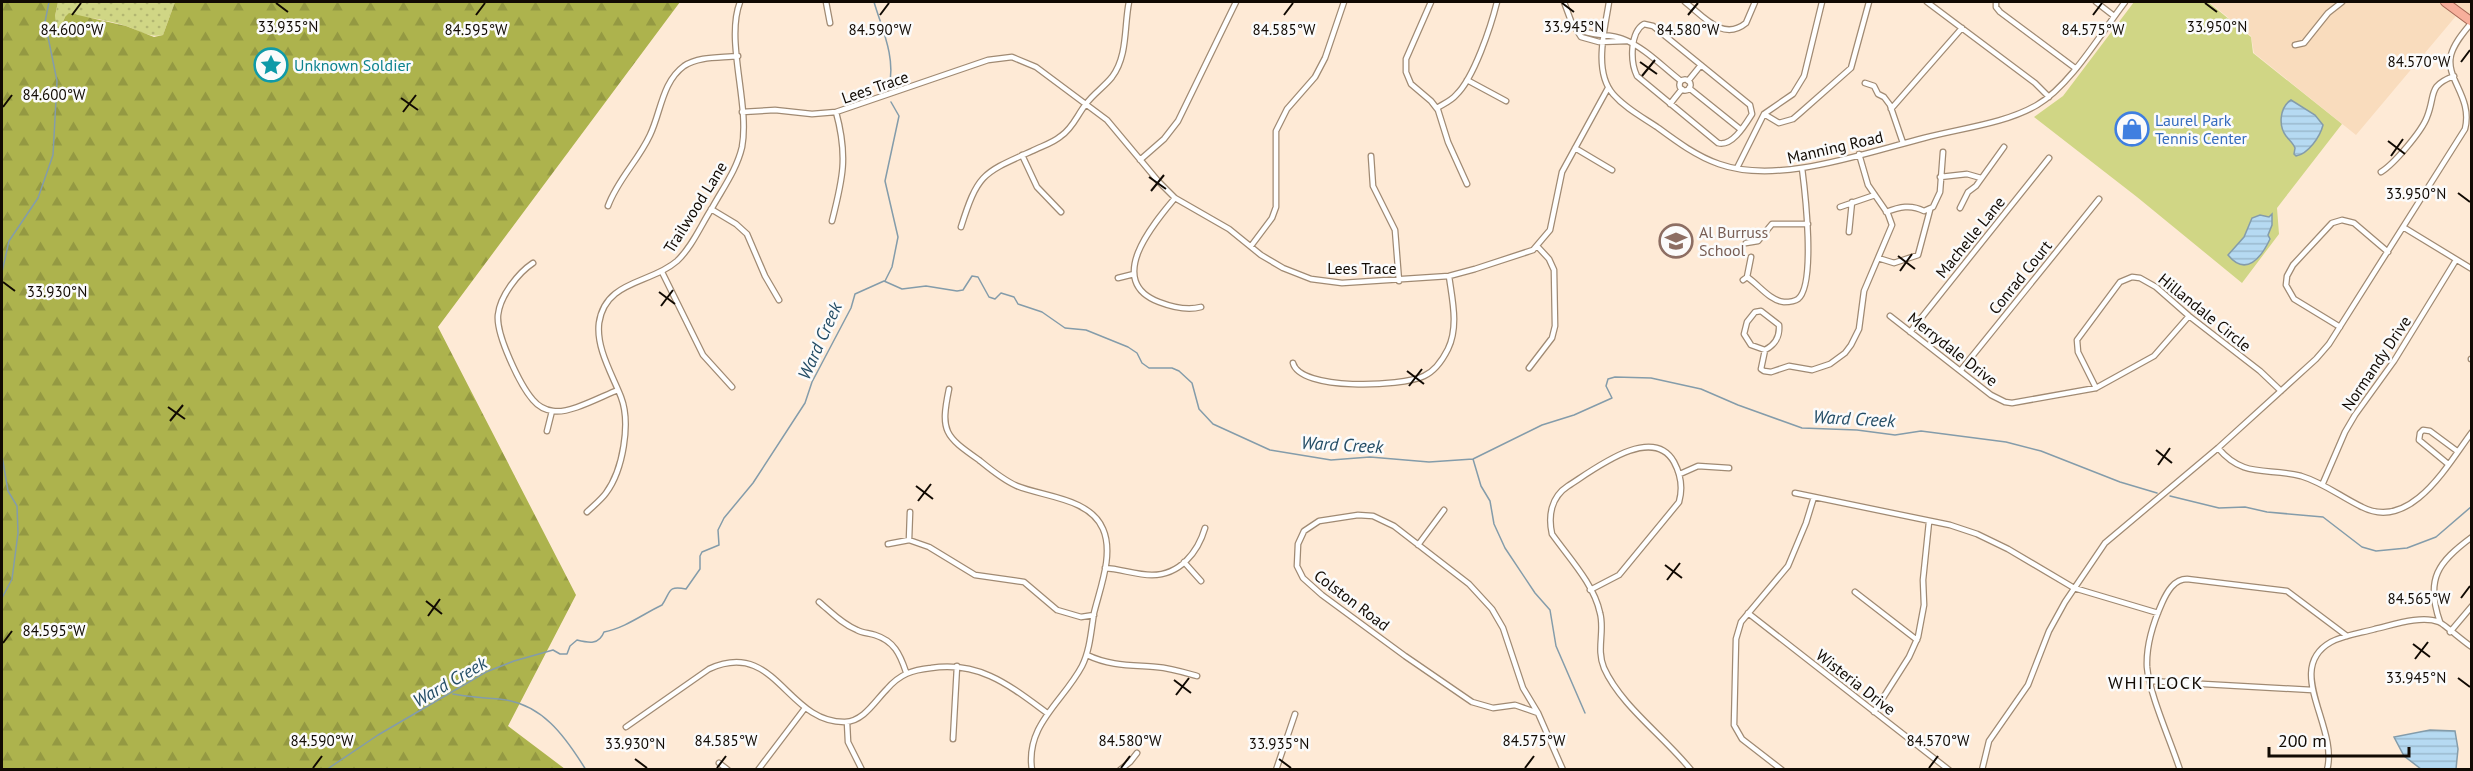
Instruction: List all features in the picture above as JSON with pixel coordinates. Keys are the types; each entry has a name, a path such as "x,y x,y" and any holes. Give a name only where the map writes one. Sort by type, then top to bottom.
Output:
{"highway":[{"path":"2445,2 2472,22"}],"street":[{"name":"Trailwood Lane","path":"586,512 607,492 623,450 626,422 624,405 600,341 599,326 602,312 612,295 622,287 662,272 683,255 734,169 740,154 743,134 735,22 740,2"},
{"path":"826,2 830,23"},
{"path":"961,227 969,201 983,177 1004,162 1058,139 1068,131 1086,103 1111,78 1120,61 1127,2"},
{"path":"1140,160 1179,122 1236,2"},
{"path":"1251,246 1272,218 1276,207 1276,131 1287,109 1315,77 1344,2"},
{"path":"1431,2 1406,59 1405,69 1411,84 1437,108 1448,142 1467,184"},
{"path":"1437,108 1458,94 1467,80 1488,31 1497,2"},
{"path":"1564,2 1577,30 1604,39 1623,38 1681,81 1688,81"},
{"path":"1529,368 1552,338 1555,326 1554,270 1549,259 1537,246 1550,230 1555,217 1560,179 1608,88 1603,66 1609,2"},
{"path":"1685,2 1715,26 1731,31 1746,23 1755,2"},
{"path":"1737,168 1764,114 1793,94 1804,76 1822,2"},
{"path":"1764,114 1779,123 1792,119 1851,69 1869,2"},
{"path":"1927,2 2049,97"},
{"path":"1996,2 1996,7 2000,12 2075,68"},
{"path":"2097,2 2114,16"},
{"name":"Manning Road","path":"1608,88 1623,104 1689,149 1716,163 1770,172 1802,168 2017,114 2049,97 2075,68 2125,2"},
{"path":"2295,45 2304,43 2328,13 2342,2"},
{"path":"1982,770 1989,741 2028,685 2049,631 2074,588 2105,543 2218,448 2316,359 2340,327 2461,135 2469,106 2454,76 2450,63 2451,52 2472,22"},
{"path":"1649,24 1751,106 1752,114 1730,142 1721,144 1636,74 1632,62 1634,44 1639,26 1649,24"},
{"path":"1891,109 1962,28"},
{"path":"1012,57 1013,49"},
{"path":"608,206 616,185 651,133 665,92 675,75 683,67 697,60 738,56"},
{"name":"Lees Trace","path":"742,112 776,110 812,114 836,112 988,60 1012,57 1036,67 1086,103 1113,126 1175,198 1229,229 1275,263 1311,279 1353,284 1449,276 1521,255 1537,246"},
{"path":"1701,65 1688,81 1689,88 1740,129"},
{"path":"2381,172 2393,163 2425,121 2436,87 2454,76"},
{"path":"1467,80 1506,101"},
{"path":"1681,81 1682,89"},
{"path":"1865,83 1875,86 1878,94 1884,97 1891,109 1903,143"},
{"path":"1670,104 1682,89 1689,88"},
{"path":"832,221 844,168 842,136 836,112"},
{"path":"1960,208 1968,192 1982,178 2004,147"},
{"path":"1575,148 1612,170"},
{"path":"1878,258 1894,263 1915,257 1920,250 1930,210 1938,199 1943,152"},
{"path":"1766,351 1751,345 1744,337 1747,322 1755,312 1761,311 1779,326 1778,336 1773,346 1766,351 1761,369 1767,372 1789,366 1812,370 1837,359 1851,345 1858,329 1864,291 1892,230 1886,212 1866,180 1859,154"},
{"path":"1022,155 1037,187 1061,212"},
{"path":"1371,156 1373,186 1395,230 1399,281"},
{"name":"Machelle Lane","path":"1910,332 2049,158"},
{"path":"1752,257 1745,279 1759,284 1768,295 1781,302 1799,298 1802,293 1807,262 1809,213 1802,168"},
{"path":"1941,177 1967,174 1982,178"},
{"path":"1840,207 1875,195"},
{"path":"1175,198 1143,241 1137,255 1134,274 1142,290 1152,299 1185,309 1201,307"},
{"name":"Conrad Court","path":"1961,370 2098,200"},
{"path":"1850,232 1852,202"},
{"path":"1886,212 1899,207 1930,210"},
{"path":"711,209 736,224 747,234 765,276 779,300"},
{"path":"2340,327 2294,299 2287,289 2286,281 2289,271 2322,233 2337,221 2354,223 2388,252"},
{"path":"1746,243 1758,241 1772,224 1808,224"},
{"path":"2403,227 2472,269"},
{"name":"Normandy Drive","path":"2323,483 2345,432 2355,415 2394,361 2456,260"},
{"path":"533,263 524,270 502,300 498,313 499,333 529,394 537,404 552,411 567,410 618,390"},
{"path":"662,272 703,355 732,387"},
{"path":"1118,278 1134,274"},
{"path":"1293,363 1294,369 1300,374 1335,383 1412,381 1430,373 1448,348 1452,338 1454,310 1449,276"},
{"name":"Hillandale Circle","path":"2096,388 2078,352 2077,340 2120,282 2132,277 2143,279 2260,371 2281,391"},
{"name":"Merrydale Drive","path":"1890,316 2005,402 2020,402 2096,388 2154,356 2189,316"},
{"path":"949,389 944,411 945,424 956,444 1016,485 1089,510 1099,520 1107,538 1105,568 1087,655 1076,677 1047,713 1037,731 1032,747 1032,770"},
{"path":"547,431 552,411"},
{"path":"2448,464 2419,440 2420,433 2423,430 2430,431 2457,451"},
{"path":"2218,448 2240,468 2288,473 2323,483 2360,507 2387,513 2410,504 2424,494 2472,432"},
{"path":"1590,590 1619,575 1679,502 1680,474 1671,457 1658,448 1645,446 1631,449 1561,490 1550,514 1552,534 1598,602 1601,616 1600,653 1604,668 1626,701 1691,770"},
{"path":"1680,474 1698,466 1729,468"},
{"path":"1796,493 1950,525 1977,534 2074,588 2158,613"},
{"path":"1782,770 1742,739 1734,724 1736,639 1741,622 1788,566 1814,497"},
{"path":"1418,545 1444,510"},
{"path":"909,540 910,512"},
{"name":"Colston Road","path":"1538,713 1515,705 1484,707 1442,683 1322,595 1303,578 1296,559 1298,544 1304,531 1319,521 1338,517 1373,516 1394,526 1455,571 1492,609 1503,628 1523,688 1538,713 1563,770"},
{"path":"1874,712 1917,640 1924,605 1923,580 1929,522"},
{"path":"1105,568 1155,575 1176,569 1199,547 1205,528"},
{"path":"2472,537 2444,561 2437,571 2432,596 2440,622 2472,647"},
{"path":"888,544 909,540 929,547 975,575 1024,582 1057,610 1081,617 1094,615"},
{"path":"1184,562 1201,581"},
{"path":"2180,770 2150,681 2148,657 2158,613 2173,585 2181,579 2282,590 2291,593 2347,636"},
{"path":"1855,592 1917,640"},
{"path":"819,602 857,631 875,635 894,646 906,672"},
{"path":"2451,632 2472,606"},
{"name":"Wisteria Drive","path":"1748,613 1949,770"},
{"path":"2327,770 2330,755 2328,738 2312,690 2310,674 2317,655 2331,642 2347,636 2410,622 2440,622"},
{"path":"1087,655 1101,662 1156,667 1197,676"},
{"path":"626,727 709,669 723,663 739,661 753,664 805,708 826,718 847,722 868,711 893,682 906,672 957,666 998,678 1047,713"},
{"path":"953,739 957,666"},
{"path":"2150,681 2312,690"},
{"path":"759,770 805,708"},
{"path":"1276,770 1295,714"},
{"path":"847,722 848,742 862,770"},
{"path":"1120,770 1137,753"},
{"path":"719,763 728,770"}],"shaded area":[{"path":"2209,2 2471,2 2471,28 2456,16 2356,135 2254,53 2251,36"}],"green space":[{"path":"2,2 58,2 55,16 56,27 61,26 69,13 126,26 154,37 163,35 175,2 680,2 438,327 576,595 508,726 565,769 2,769"},
{"path":"58,2 175,2 163,35 158,36 111,22 81,17 65,17 61,26 55,28"},
{"path":"2134,2 2208,2 2251,37 2253,53 2342,124 2277,208 2279,234 2242,283 2034,117 2063,96"}],"water":[{"path":"2291,100 2315,115 2323,125 2313,144 2305,152 2296,156 2295,148 2283,132 2281,122 2284,107"},
{"path":"2272,214 2272,225 2268,235 2270,239 2258,258 2247,265 2235,261 2228,255 2244,237 2252,218 2260,215 2269,217"},
{"path":"2430,730 2455,731 2458,749 2456,769 2421,769 2404,756 2394,737"}],"waterway":[{"path":"2,272 9,241 38,198 53,155 57,81 45,22 49,2"},
{"path":"874,2 891,65 889,86"},
{"path":"885,281 892,267 898,237 885,181 899,116 891,102"},
{"name":"Ward Creek","path":"326,770 378,735 486,672 553,650 560,654 567,654 570,646 577,640 596,641 604,632 627,624 662,605 672,589 686,589 700,569 702,552 719,545 718,530 724,518 753,483 805,403 812,382 851,308 855,294 884,281 902,289 926,286 957,291 963,290 972,276 978,277 989,297 995,299 1001,293 1014,297 1018,304 1042,312 1065,328 1086,330 1128,347 1137,353 1142,363 1149,368 1172,368 1179,371 1192,383 1199,409 1213,424 1270,450 1331,460 1370,457 1429,462 1473,459 1542,425 1574,415 1612,398 1606,386 1608,379 1615,377 1651,378 1701,389 1802,428 1857,430 1895,435 1921,431 2006,442 2041,451 2120,482 2157,493"},
{"path":"2,456 8,491 17,506 18,533 12,579 2,598"},
{"path":"1473,459 1481,486 1490,501 1494,524 1505,548 1535,593 1550,610 1556,646 1585,713"},
{"name":"Ward Creek","path":"2170,496 2219,508 2245,507 2267,512 2323,517 2362,547 2376,551 2407,548 2436,537 2472,506"},
{"path":"453,694 499,699 528,707 551,723 570,745 586,770"}],"place":[{"name":"Unknown Soldier","path":"271,65"},
{"name":"Laurel Park Tennis Center","path":"2132,129"},
{"name":"Al Burruss School","path":"1676,241"}],"district":[{"name":"WHITLOCK","path":"2156,683"}]}
